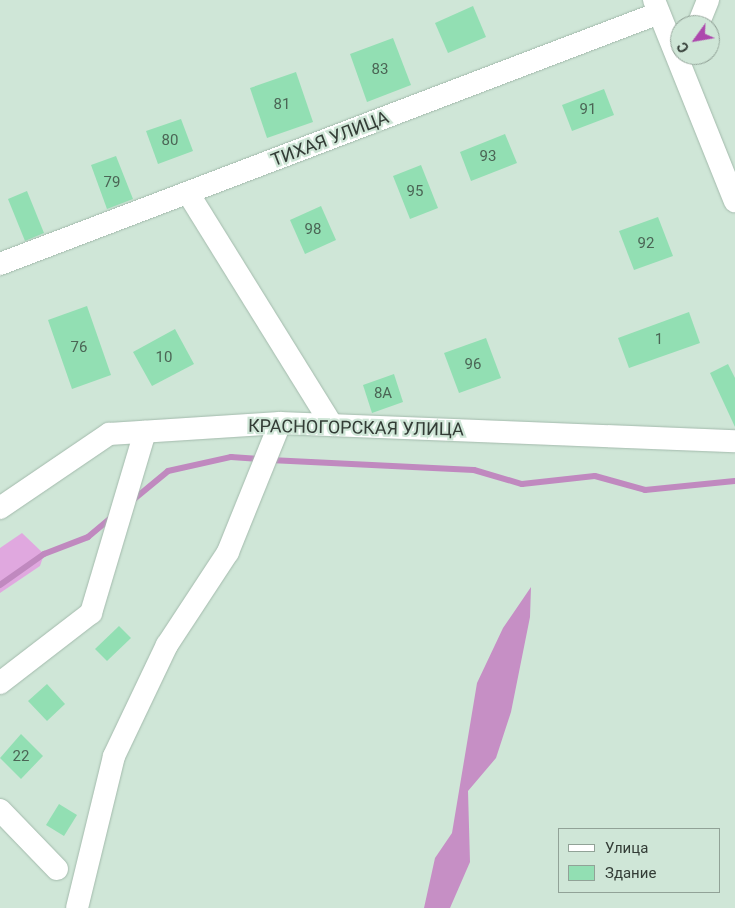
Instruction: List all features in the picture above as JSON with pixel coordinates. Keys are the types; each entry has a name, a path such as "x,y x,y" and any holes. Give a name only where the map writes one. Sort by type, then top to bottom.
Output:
{"street":[{"path":"702,15 708,0"},
{"path":"656,7 670,35"},
{"name":"ТИХАЯ УЛИЦА","path":"0,264 188,193 656,7"},
{"path":"685,65 735,201"},
{"path":"188,193 332,425"},
{"path":"77,908 114,756 167,645 228,552 280,423"},
{"name":"КРАСНОГОРСКАЯ УЛИЦА","path":"0,508 110,434 280,423 735,441"},
{"path":"0,683 91,613 145,432"},
{"path":"0,810 57,869"}],"shaded area":[{"path":"22,533 44,554 40,566 0,593 0,548"},
{"path":"531,587 530,617 511,712 496,758 468,791 470,862 450,908 424,908 435,858 452,833 477,683 503,628"}],"building":[{"path":"473,6 486,37 448,53 435,23"},
{"path":"393,38 411,85 367,102 350,54"},
{"path":"296,72 313,122 267,138 250,88"},
{"path":"604,89 614,115 572,131 562,105"},
{"path":"181,119 193,151 158,164 146,131"},
{"path":"505,134 517,163 471,181 460,152"},
{"path":"116,156 133,199 107,209 91,165"},
{"path":"421,165 438,208 410,219 393,176"},
{"path":"27,191 44,233 25,241 8,199"},
{"path":"321,206 336,240 305,254 290,220"},
{"path":"658,217 673,256 634,270 619,231"},
{"path":"87,306 111,375 72,389 48,320"},
{"path":"689,312 700,343 629,368 618,338"},
{"path":"175,329 194,364 152,386 133,352"},
{"path":"486,338 501,378 459,393 444,353"},
{"path":"728,364 735,378 735,427 710,373"},
{"path":"394,374 403,402 372,413 363,385"},
{"path":"119,626 131,638 107,661 95,649"},
{"path":"47,684 65,704 47,721 28,701"},
{"path":"21,734 43,756 21,779 0,758"},
{"path":"59,804 77,815 64,836 46,825"}],"waterway":[{"path":"133,500 168,471 231,457 260,459"},
{"path":"270,460 474,470 522,484 595,476 645,490 735,481"},
{"path":"0,585 44,554 88,537 111,518"}]}
